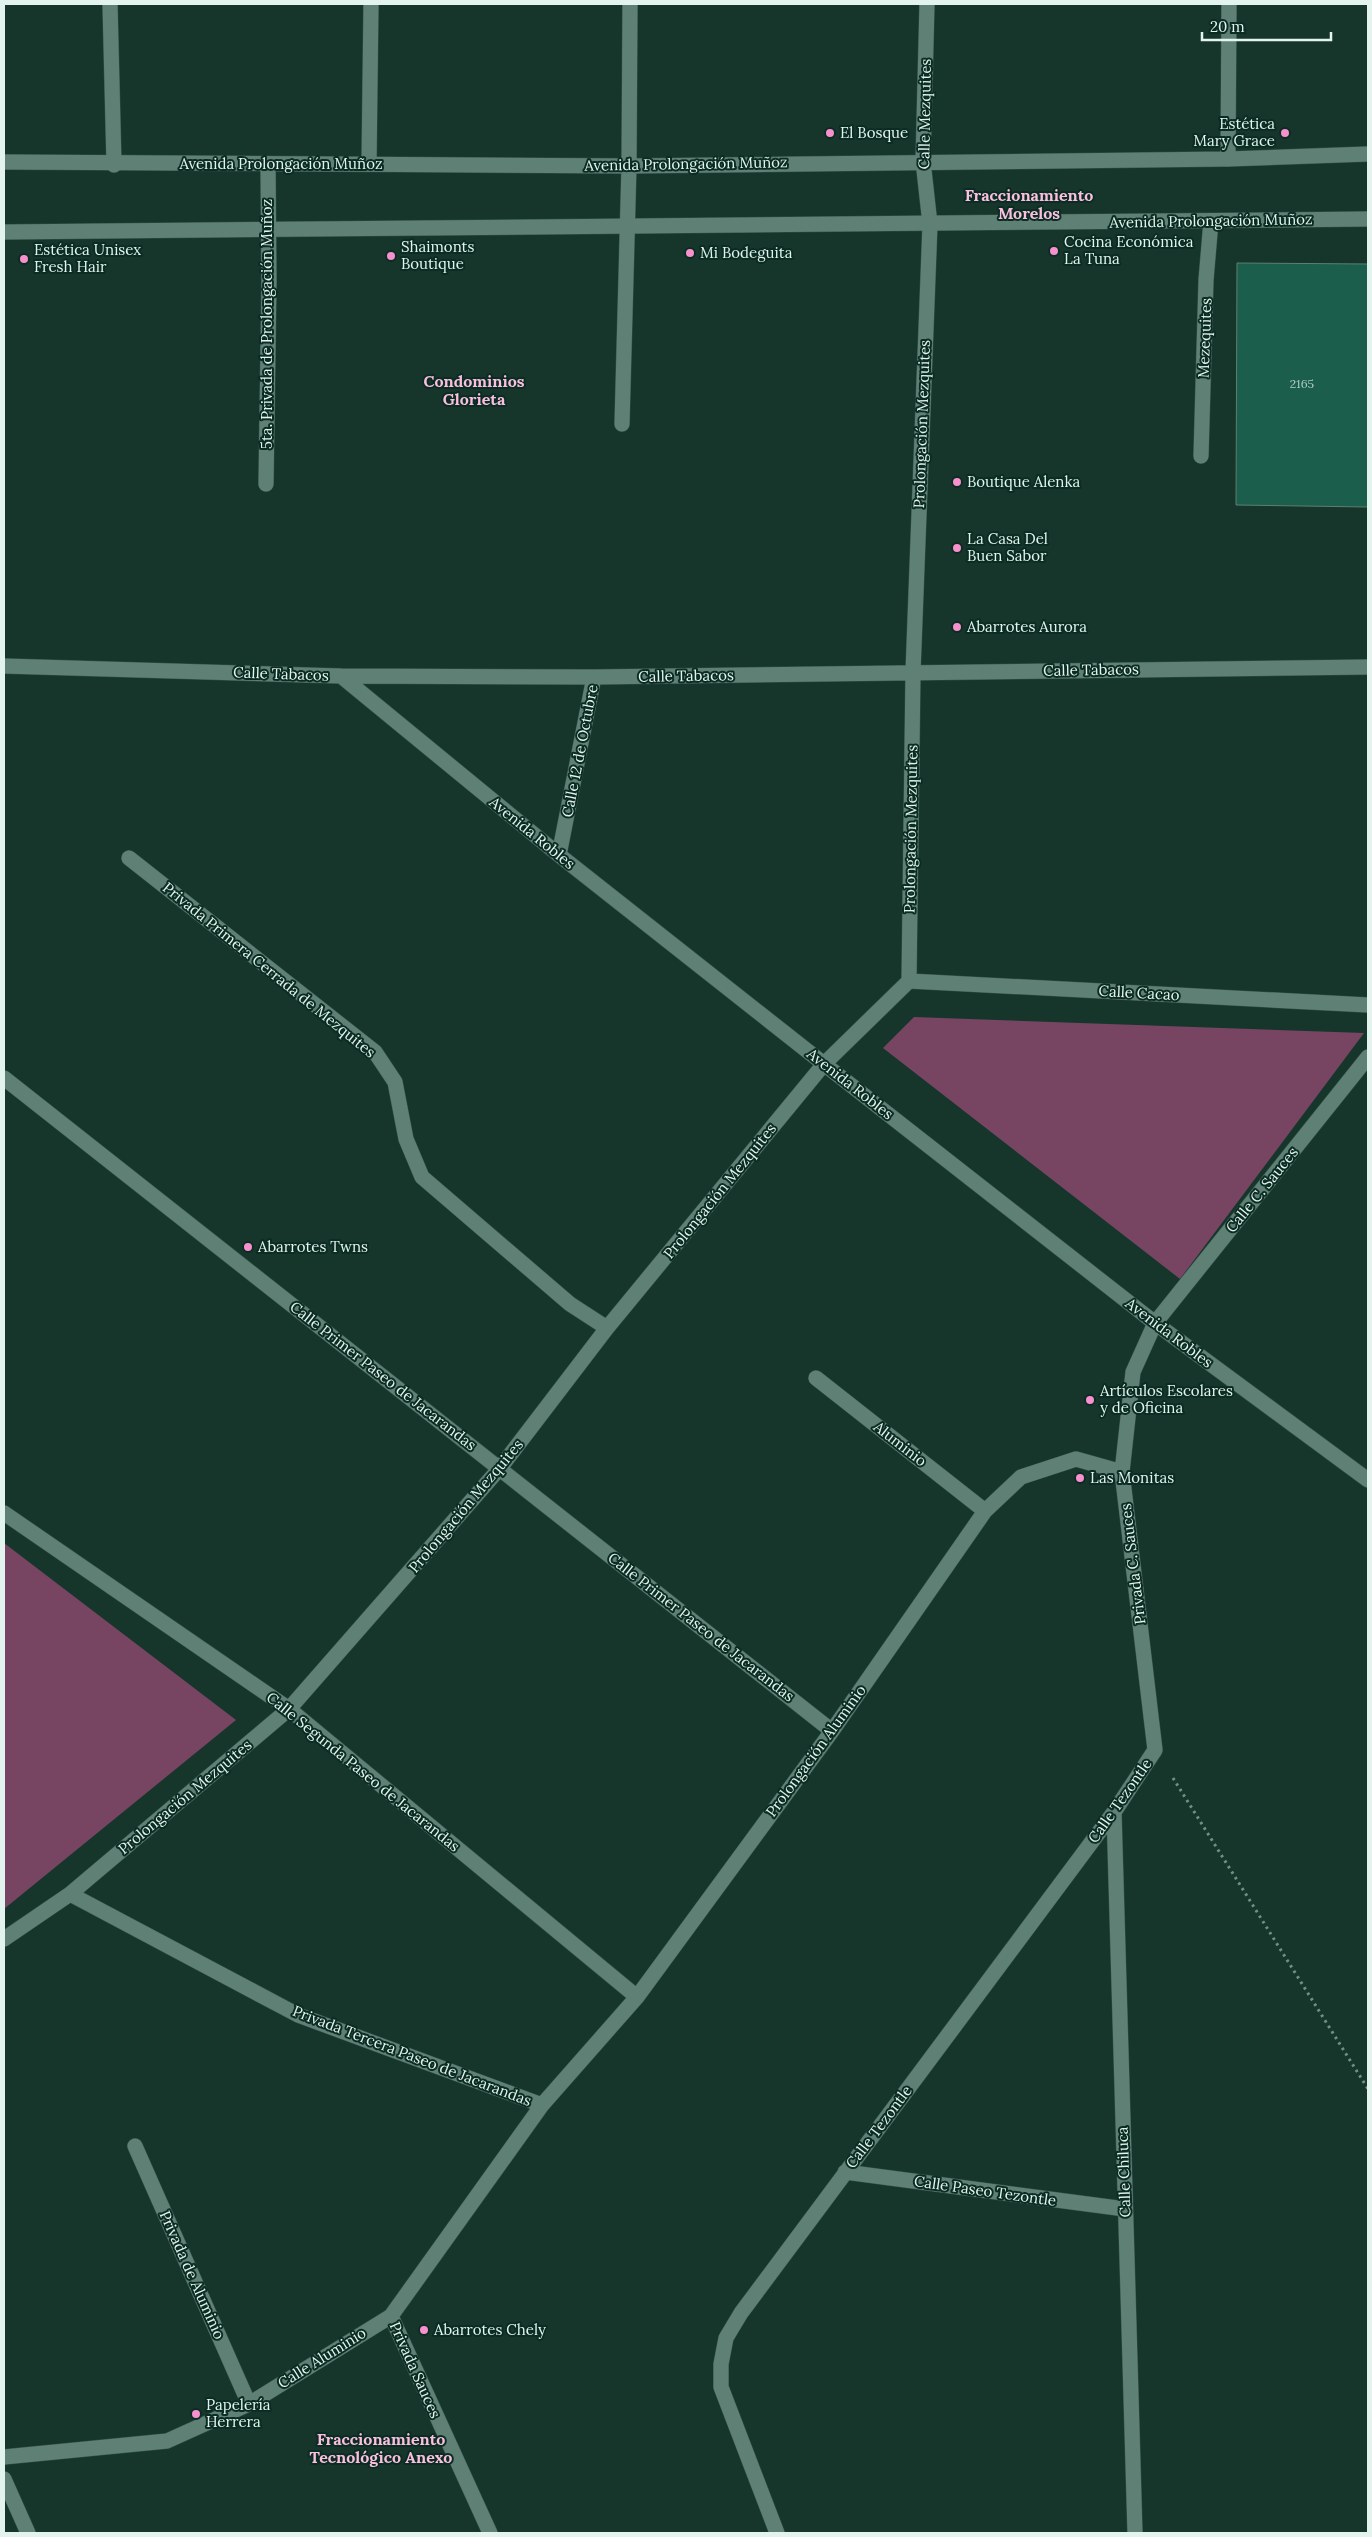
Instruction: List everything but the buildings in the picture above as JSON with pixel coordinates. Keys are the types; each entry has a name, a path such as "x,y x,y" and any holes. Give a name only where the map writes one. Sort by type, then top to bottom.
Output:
{"street":[{"path":"110,4 114,165"},
{"path":"369,164 371,4"},
{"path":"622,424 629,166 630,4"},
{"name":"Calle Mezquites","path":"927,4 923,162 930,224"},
{"path":"1228,4 1228,159"},
{"name":"Avenida Prolongación Muñoz","path":"4,162 114,165 629,166 1228,159 1368,154"},
{"name":"5ta. Privada de Prolongación Muñoz","path":"266,484 268,164"},
{"name":"Avenida Prolongación Muñoz","path":"4,232 1368,219"},
{"name":"Mezequites","path":"1201,456 1206,280 1211,221"},
{"name":"Prolongación Mezquites","path":"4,1939 70,1894 290,1710 500,1468 608,1328 824,1064 909,981 913,672 930,224"},
{"name":"Calle Tabacos","path":"4,666 341,676 594,677 1368,667"},
{"name":"Avenida Robles","path":"341,676 559,855 824,1064 1155,1323 1368,1480"},
{"name":"Calle 12 de Octubre","path":"559,855 594,677"},
{"name":"Privada Primera Cerrada de Mezquites","path":"129,858 375,1052 394,1082 406,1138 422,1177 570,1304 608,1328"},
{"name":"Calle Cacao","path":"909,981 1368,1005"},
{"name":"Calle C. Sauces","path":"1155,1323 1368,1057"},
{"name":"Calle Primer Paseo de Jacarandas","path":"4,1078 832,1731"},
{"name":"Privada C. Sauces","path":"1155,1323 1134,1372 1122,1472 1155,1750"},
{"name":"Aluminio","path":"816,1378 985,1511"},
{"name":"Prolongación Aluminio","path":"542,2105 636,1997 832,1731 985,1511 1021,1477 1076,1459 1122,1472"},
{"name":"Calle Segunda Paseo de Jacarandas","path":"4,1513 290,1710 636,1997"},
{"name":"Calle Tezontle","path":"777,2533 721,2387 722,2356 726,2338 741,2313 845,2172 1114,1812 1155,1750"},
{"name":"Calle Chiluca","path":"1114,1812 1135,2533"},
{"name":"Privada Tercera Paseo de Jacarandas","path":"70,1894 298,2015 542,2105"},
{"name":"Calle Aluminio","path":"4,2457 167,2441 249,2404 391,2316 542,2105"},
{"name":"Privada de Aluminio","path":"135,2146 249,2404"},
{"name":"Calle Paseo Tezontle","path":"845,2172 1125,2209"},
{"name":"Privada Sauces","path":"391,2316 490,2533"},
{"path":"4,2479 28,2533"}],"path":[{"path":"1155,1750 1368,2089"}],"shaded area":[{"path":"914,1017 1364,1033 1180,1279 883,1048"},
{"path":"4,1543 236,1720 4,1909"}],"place":[{"name":"El Bosque","path":"830,133"},
{"name":"Estética Mary Grace","path":"1285,133"},
{"name":"Cocina Económica La Tuna","path":"1054,251"},
{"name":"Mi Bodeguita","path":"690,253"},
{"name":"Shaimonts Boutique","path":"391,256"},
{"name":"Estética Unisex Fresh Hair","path":"24,259"},
{"name":"Boutique Alenka","path":"957,482"},
{"name":"La Casa Del Buen Sabor","path":"957,548"},
{"name":"Abarrotes Aurora","path":"957,627"},
{"name":"Abarrotes Twns","path":"248,1247"},
{"name":"Artículos Escolares y de Oficina","path":"1090,1400"},
{"name":"Las Monitas","path":"1080,1478"},
{"name":"Abarrotes Chely","path":"424,2330"},
{"name":"Papelería Herrera","path":"196,2414"}],"district":[{"name":"Fraccionamiento Morelos","path":"1029,204"},
{"name":"Condominios Glorieta","path":"474,390"},
{"name":"Fraccionamiento Tecnológico Anexo","path":"381,2448"}]}
